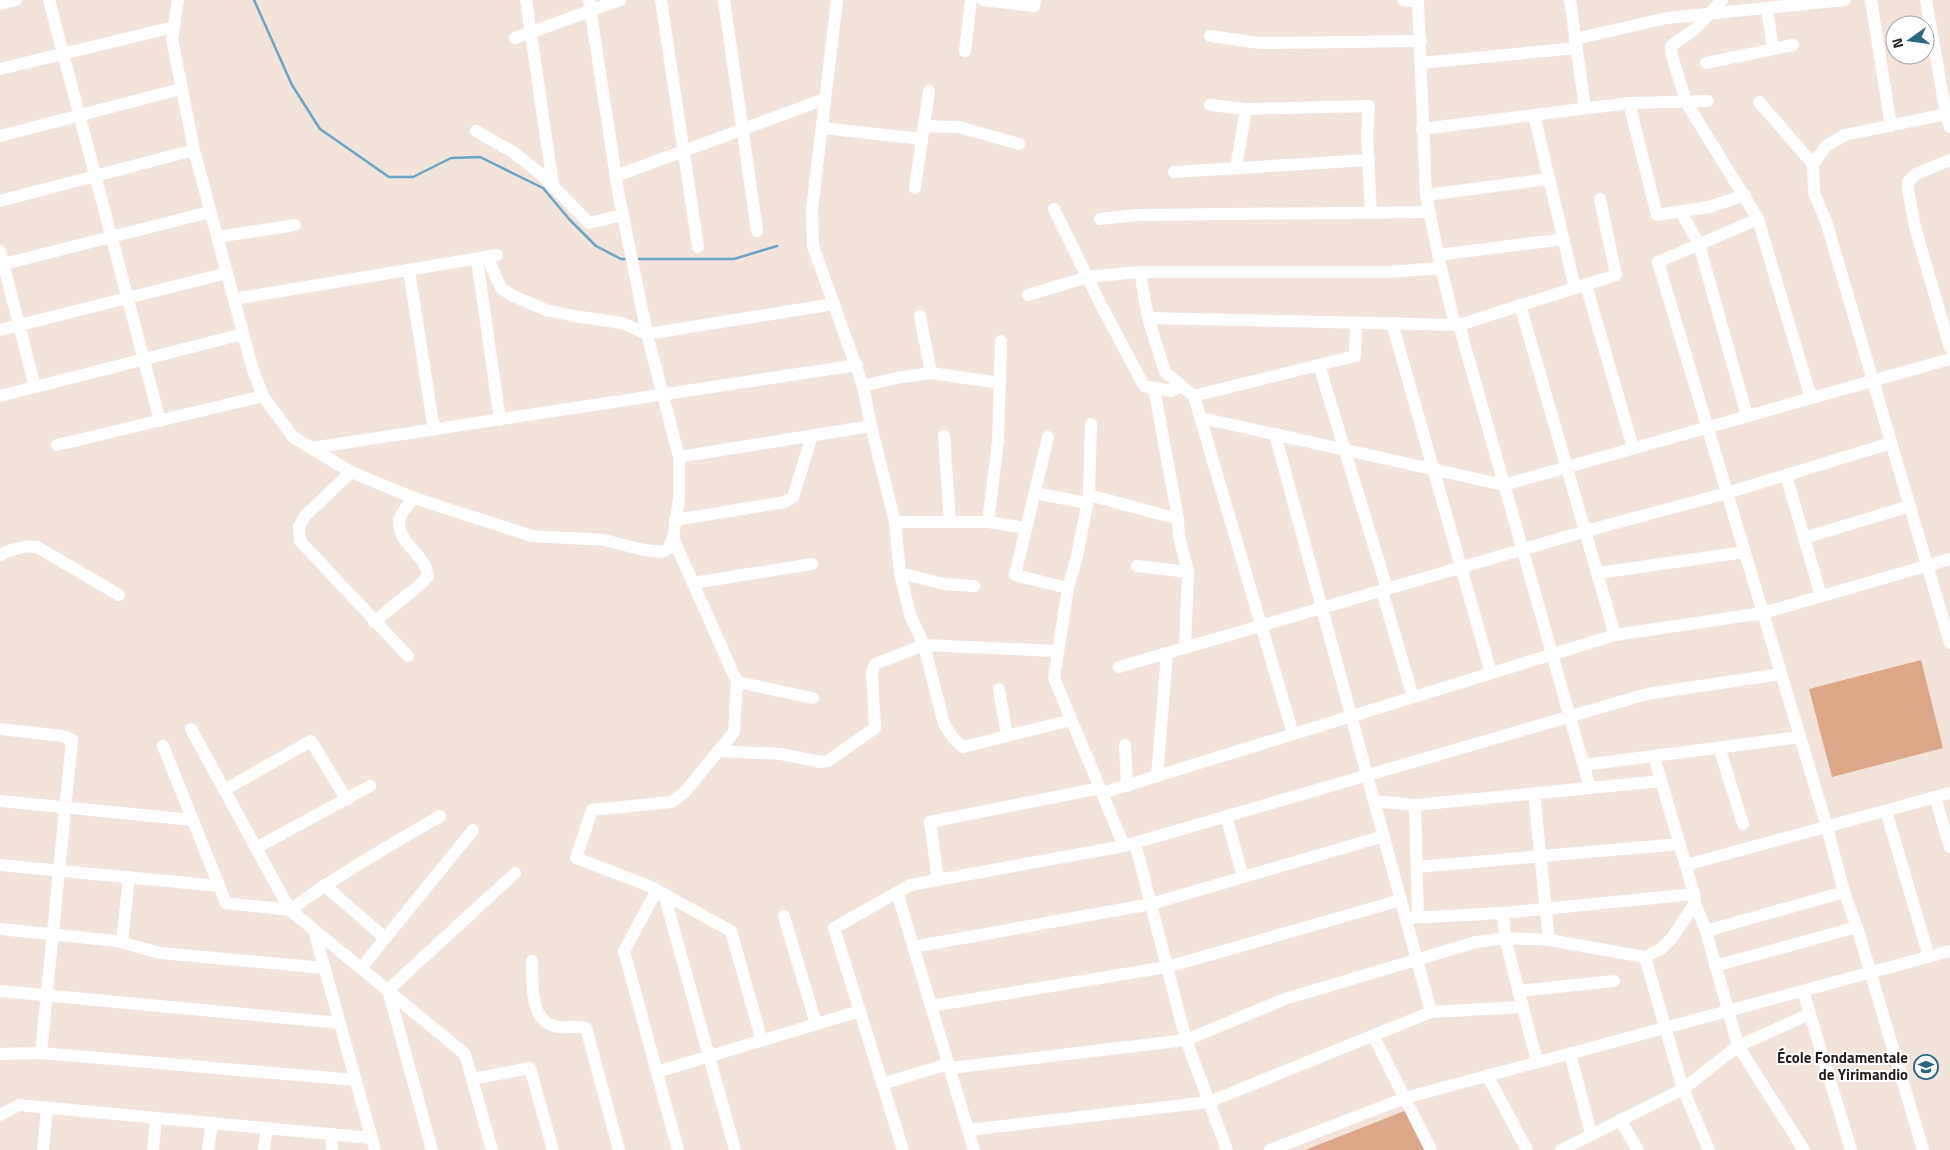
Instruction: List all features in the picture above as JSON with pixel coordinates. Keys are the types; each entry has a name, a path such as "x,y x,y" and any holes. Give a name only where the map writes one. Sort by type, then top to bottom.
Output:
{"street":[{"path":"0,4 16,0"},
{"path":"49,0 160,421"},
{"path":"178,0 172,39 194,150 210,212 252,367 263,396 293,437 352,472 414,498 532,536 604,540 644,550 662,552 668,550 673,538 679,500 679,457 647,334 623,215 590,5"},
{"path":"526,0 553,185"},
{"path":"515,38 590,5 620,0"},
{"path":"661,0 698,247"},
{"path":"724,0 757,230"},
{"path":"837,0 812,208 812,246 864,386 871,426 895,522 900,573 910,615 924,645 944,724 954,740 963,748 1071,720"},
{"path":"966,51 971,0"},
{"path":"983,0 1034,6 1035,0"},
{"path":"1403,0 1418,1 1426,195 1441,268 1590,788"},
{"path":"1570,0 1584,108"},
{"path":"1722,0 1712,14 1671,46 1671,52 1686,102 1745,195 1758,219 1811,398"},
{"path":"1421,63 1576,43 1667,18 1845,0"},
{"path":"1871,0 1890,126"},
{"path":"1926,0 1950,127"},
{"path":"1767,8 1773,49"},
{"path":"0,69 174,27"},
{"path":"1210,36 1260,43 1421,41"},
{"path":"1706,63 1793,45"},
{"path":"0,136 182,89"},
{"path":"915,188 929,91"},
{"path":"616,176 825,99"},
{"path":"1422,128 1629,103 1708,101"},
{"path":"1759,102 1813,164"},
{"path":"1629,103 1657,216 1709,207 1745,195"},
{"path":"1210,105 1246,109 1370,106 1367,136 1371,213"},
{"path":"1236,168 1246,109"},
{"path":"1948,113 1845,135 1826,146 1813,164 1814,193 1826,221 1927,565 1947,624 1950,643"},
{"path":"1534,114 1564,239 1633,448"},
{"path":"822,128 923,132 959,127 1019,144"},
{"path":"476,131 513,152 553,185 589,223 623,215"},
{"path":"0,201 194,150"},
{"path":"1174,172 1368,160"},
{"path":"1950,160 1916,174 1908,182 1908,189 1915,227 1950,348"},
{"path":"1426,195 1549,179"},
{"path":"1148,318 1457,325 1616,275 1600,199"},
{"path":"1054,209 1144,386 1171,391 1182,386"},
{"path":"2,265 210,212"},
{"path":"1100,219 1137,215 1429,212"},
{"path":"1680,212 1699,244 1747,416"},
{"path":"1758,219 1658,262 1827,826 1844,892 1857,927 1923,1150"},
{"path":"217,237 295,225"},
{"path":"1438,254 1564,239"},
{"path":"0,251 2,265 35,387"},
{"path":"487,257 501,288 511,295 546,310 622,323 647,334 834,304"},
{"path":"234,299 487,257"},
{"path":"487,257 500,420"},
{"path":"1028,295 1088,277 1140,272 1389,272 1441,268"},
{"path":"409,270 434,430"},
{"path":"0,330 227,272"},
{"path":"1140,272 1148,318 1165,372 1194,396 1293,734"},
{"path":"1520,305 1615,635"},
{"path":"920,316 931,372"},
{"path":"1194,396 1355,356 1356,323"},
{"path":"1392,323 1491,673"},
{"path":"0,396 243,334"},
{"path":"988,522 998,441 1001,341"},
{"path":"1201,418 1504,485 1950,358"},
{"path":"1319,365 1345,450 1413,697"},
{"path":"311,448 857,366"},
{"path":"864,386 931,372 1000,383"},
{"path":"1154,388 1178,519 1179,536 1188,572 1185,648"},
{"path":"56,445 263,396"},
{"path":"1091,424 1088,499 1077,556 1068,588 1054,678 1101,791 1130,844 1151,904 1186,1040 1227,1150"},
{"path":"679,457 871,426"},
{"path":"1275,434 1401,900 1412,917"},
{"path":"676,520 785,502 793,497 812,436"},
{"path":"944,436 950,522"},
{"path":"1048,437 1015,575 1068,588"},
{"path":"1119,668 1586,531 1727,493 1891,443"},
{"path":"352,472 305,516 299,527 300,541 374,622 408,656"},
{"path":"1786,475 1821,596"},
{"path":"1034,493 1088,499 1178,519"},
{"path":"374,622 428,576 427,568 401,535 398,522 401,514 414,498"},
{"path":"1804,538 1910,506"},
{"path":"895,522 988,522 1026,528"},
{"path":"673,538 737,682 734,732 684,793 671,802 592,810 576,858 660,892 731,931 762,1041"},
{"path":"0,555 14,548 37,547 119,595"},
{"path":"1598,573 1745,552"},
{"path":"938,880 930,822 1127,786 1615,635 1763,613 1950,559"},
{"path":"693,583 812,564"},
{"path":"1137,566 1188,572"},
{"path":"900,573 944,584 974,586"},
{"path":"718,752 781,754 822,762 828,761 875,728 872,673 875,664 924,645 1058,651"},
{"path":"1156,777 1167,653"},
{"path":"903,1150 834,928 896,892 910,885 1130,844 1646,694 1781,674"},
{"path":"737,682 813,698"},
{"path":"999,688 1007,736"},
{"path":"0,729 63,736 72,740 41,1053"},
{"path":"191,729 290,910 465,1054 492,1150"},
{"path":"1584,765 1800,737"},
{"path":"224,790 311,741 347,800"},
{"path":"1124,745 1127,786"},
{"path":"163,746 226,903 290,910 324,885 368,857 440,816"},
{"path":"1719,747 1743,824"},
{"path":"1654,756 1738,1046 1804,1150"},
{"path":"1374,801 1415,805 1661,781"},
{"path":"256,848 370,786"},
{"path":"1534,793 1549,940"},
{"path":"1686,865 1950,793"},
{"path":"1935,797 1950,847"},
{"path":"0,801 193,820"},
{"path":"1415,805 1417,867 1412,917 1417,958 1432,1012"},
{"path":"1886,811 1929,957"},
{"path":"1226,816 1243,877"},
{"path":"361,968 473,830"},
{"path":"913,947 1151,904 1384,836"},
{"path":"1417,867 1680,844"},
{"path":"0,865 219,886"},
{"path":"388,990 515,873"},
{"path":"122,942 128,877"},
{"path":"324,885 386,938"},
{"path":"660,892 735,1150"},
{"path":"660,892 624,951 678,1150"},
{"path":"896,892 974,1150"},
{"path":"1706,931 1844,892"},
{"path":"1412,917 1502,914 1546,909 1695,899"},
{"path":"882,1084 949,1066 1186,1040 1285,999 1417,958 1476,942 1505,938 1549,940 1645,957 1660,949 1672,938 1695,899"},
{"path":"931,1006 1167,966 1401,900"},
{"path":"1502,914 1505,938 1537,1062"},
{"path":"784,916 816,1024"},
{"path":"1715,966 1857,927"},
{"path":"0,929 122,942 160,953 325,968"},
{"path":"0,1115 19,1105 331,1134 373,1144 314,930"},
{"path":"1270,1150 1405,1098 1950,951"},
{"path":"1645,957 1683,1089 1709,1150"},
{"path":"532,961 533,998 536,1009 541,1016 549,1024 557,1027 580,1026 586,1028 619,1150"},
{"path":"1518,991 1614,981"},
{"path":"388,990 432,1150"},
{"path":"0,991 340,1024"},
{"path":"1803,991 1850,1150"},
{"path":"968,1130 1208,1102 1432,1012 1522,1006"},
{"path":"657,1072 860,1011"},
{"path":"1564,1149 1683,1089 1738,1046 1810,1014"},
{"path":"1373,1035 1431,1150"},
{"path":"0,1054 41,1053 356,1080"},
{"path":"1570,1053 1591,1134"},
{"path":"472,1079 530,1068 553,1150"},
{"path":"1487,1075 1526,1150"},
{"path":"46,1150 48,1108"},
{"path":"153,1150 156,1118"},
{"path":"1620,1120 1638,1150"},
{"path":"208,1150 212,1123"},
{"path":"264,1150 267,1128"},
{"path":"331,1134 332,1150"}],"shaded area":[{"path":"1921,660 1943,748 1832,777 1809,689"},
{"path":"1407,1110 1425,1150 1305,1150"}],"waterway":[{"path":"254,0 292,85 320,129 389,177 413,177 451,158 480,157 543,188 569,219 596,246 621,259 627,259"},
{"path":"635,259 734,259 777,246"}],"place":[{"name":"École Fondamentale de Yirimandio","path":"1926,1067"}]}
